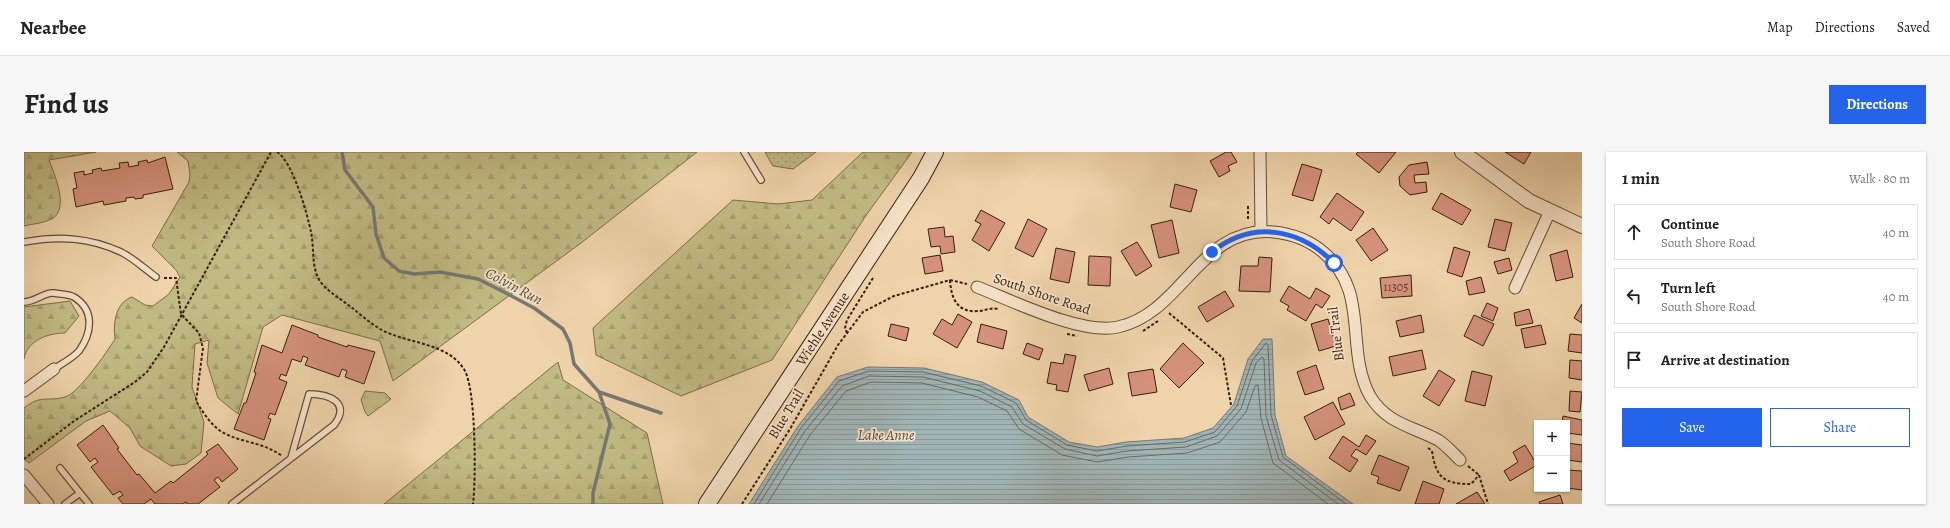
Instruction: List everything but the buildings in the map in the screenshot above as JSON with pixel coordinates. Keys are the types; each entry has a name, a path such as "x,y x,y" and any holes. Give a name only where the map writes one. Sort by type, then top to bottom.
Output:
{"main road":[{"name":"Wiehle Avenue","path":"707,504 921,178 935,152"}],"street":[{"path":"1260,152 1260,232"},
{"path":"1462,152 1529,201 1582,226"},
{"path":"1515,288 1550,211"},
{"name":"South Shore Road","path":"977,287 1073,324 1097,328 1117,327 1146,316 1158,307 1216,249 1229,241 1244,235 1260,232 1283,233 1298,238 1312,244 1334,263 1348,287 1353,302 1360,368 1364,384 1371,397 1391,419 1405,427 1439,441 1460,460"},
{"path":"24,391 54,369"},
{"path":"24,475 48,504"}],"lane":[{"path":"744,152 761,180"},
{"path":"24,242 51,238 86,240 122,252 156,278"},
{"path":"24,302 32,302 50,293 74,297 87,309 91,324 86,340 78,352 54,369"},
{"path":"232,504 334,425 341,416 341,407 336,401 318,394 309,394 289,459"},
{"path":"60,468 89,504"},
{"path":"65,504 80,492"}],"path":[{"path":"24,459 74,420 135,382 147,372 164,347 271,152"},
{"path":"278,153 286,162 304,209 311,233 316,276 325,287 380,329 403,339 424,344 441,351 457,360 466,372 470,390 476,480 474,504"},
{"path":"156,278 176,278 181,314 199,333 204,348 196,401 209,420 219,430 230,436 272,449 289,459"},
{"name":"South Shore Road","path":"950,280 977,287"},
{"name":"Blue Trail","path":"742,504 790,429 838,345 863,312 894,296 950,280"},
{"path":"1174,308 1169,313 1223,358 1231,405"},
{"path":"1427,448 1432,451 1435,468 1443,478 1455,484 1471,484 1479,475 1488,504"}],"green space":[{"path":"24,152 96,152 49,160 57,182 60,207 57,214 52,219 24,226"},
{"path":"177,152 697,152 581,243 393,381 380,341 282,315 263,327 238,414 218,398 207,363 209,340 195,344 192,387 204,422 201,453 186,464 171,466 140,446 130,428 110,411 86,421 29,463 24,459 24,408 35,401 65,397 71,394 85,381 115,339 114,327 116,315 122,304 132,297 145,305 153,306 169,294 180,277 176,270 152,246 189,182 190,175 188,161"},
{"path":"765,152 816,152 793,169 773,166"},
{"path":"863,152 912,152 867,214 772,360 681,396 596,355 593,328 733,200 778,204 812,200"},
{"path":"70,301 79,316 65,333 52,334 34,342 26,352 24,359 24,307"},
{"path":"558,362 563,380 647,433 663,504 384,504"},
{"path":"365,391 385,393 391,399 368,416 361,400"}],"water":[{"name":"Lake Anne","path":"1263,339 1272,339 1275,415 1286,456 1353,504 749,504 798,426 837,377 868,367 924,368 982,382 1019,400 1028,417 1069,442 1097,447 1126,442 1184,438 1213,428 1234,404 1248,359"}],"waterway":[{"name":"Colvin Run","path":"342,152 345,170 373,207 376,234 384,258 399,271 414,274 440,272 478,279 534,308 563,329 570,343 574,364 599,392 661,413"},
{"path":"593,504 593,493 610,424 599,392"}],"route":[{"path":"1212,252 1229,241 1244,235 1260,232 1283,233 1312,244 1334,263"}]}
